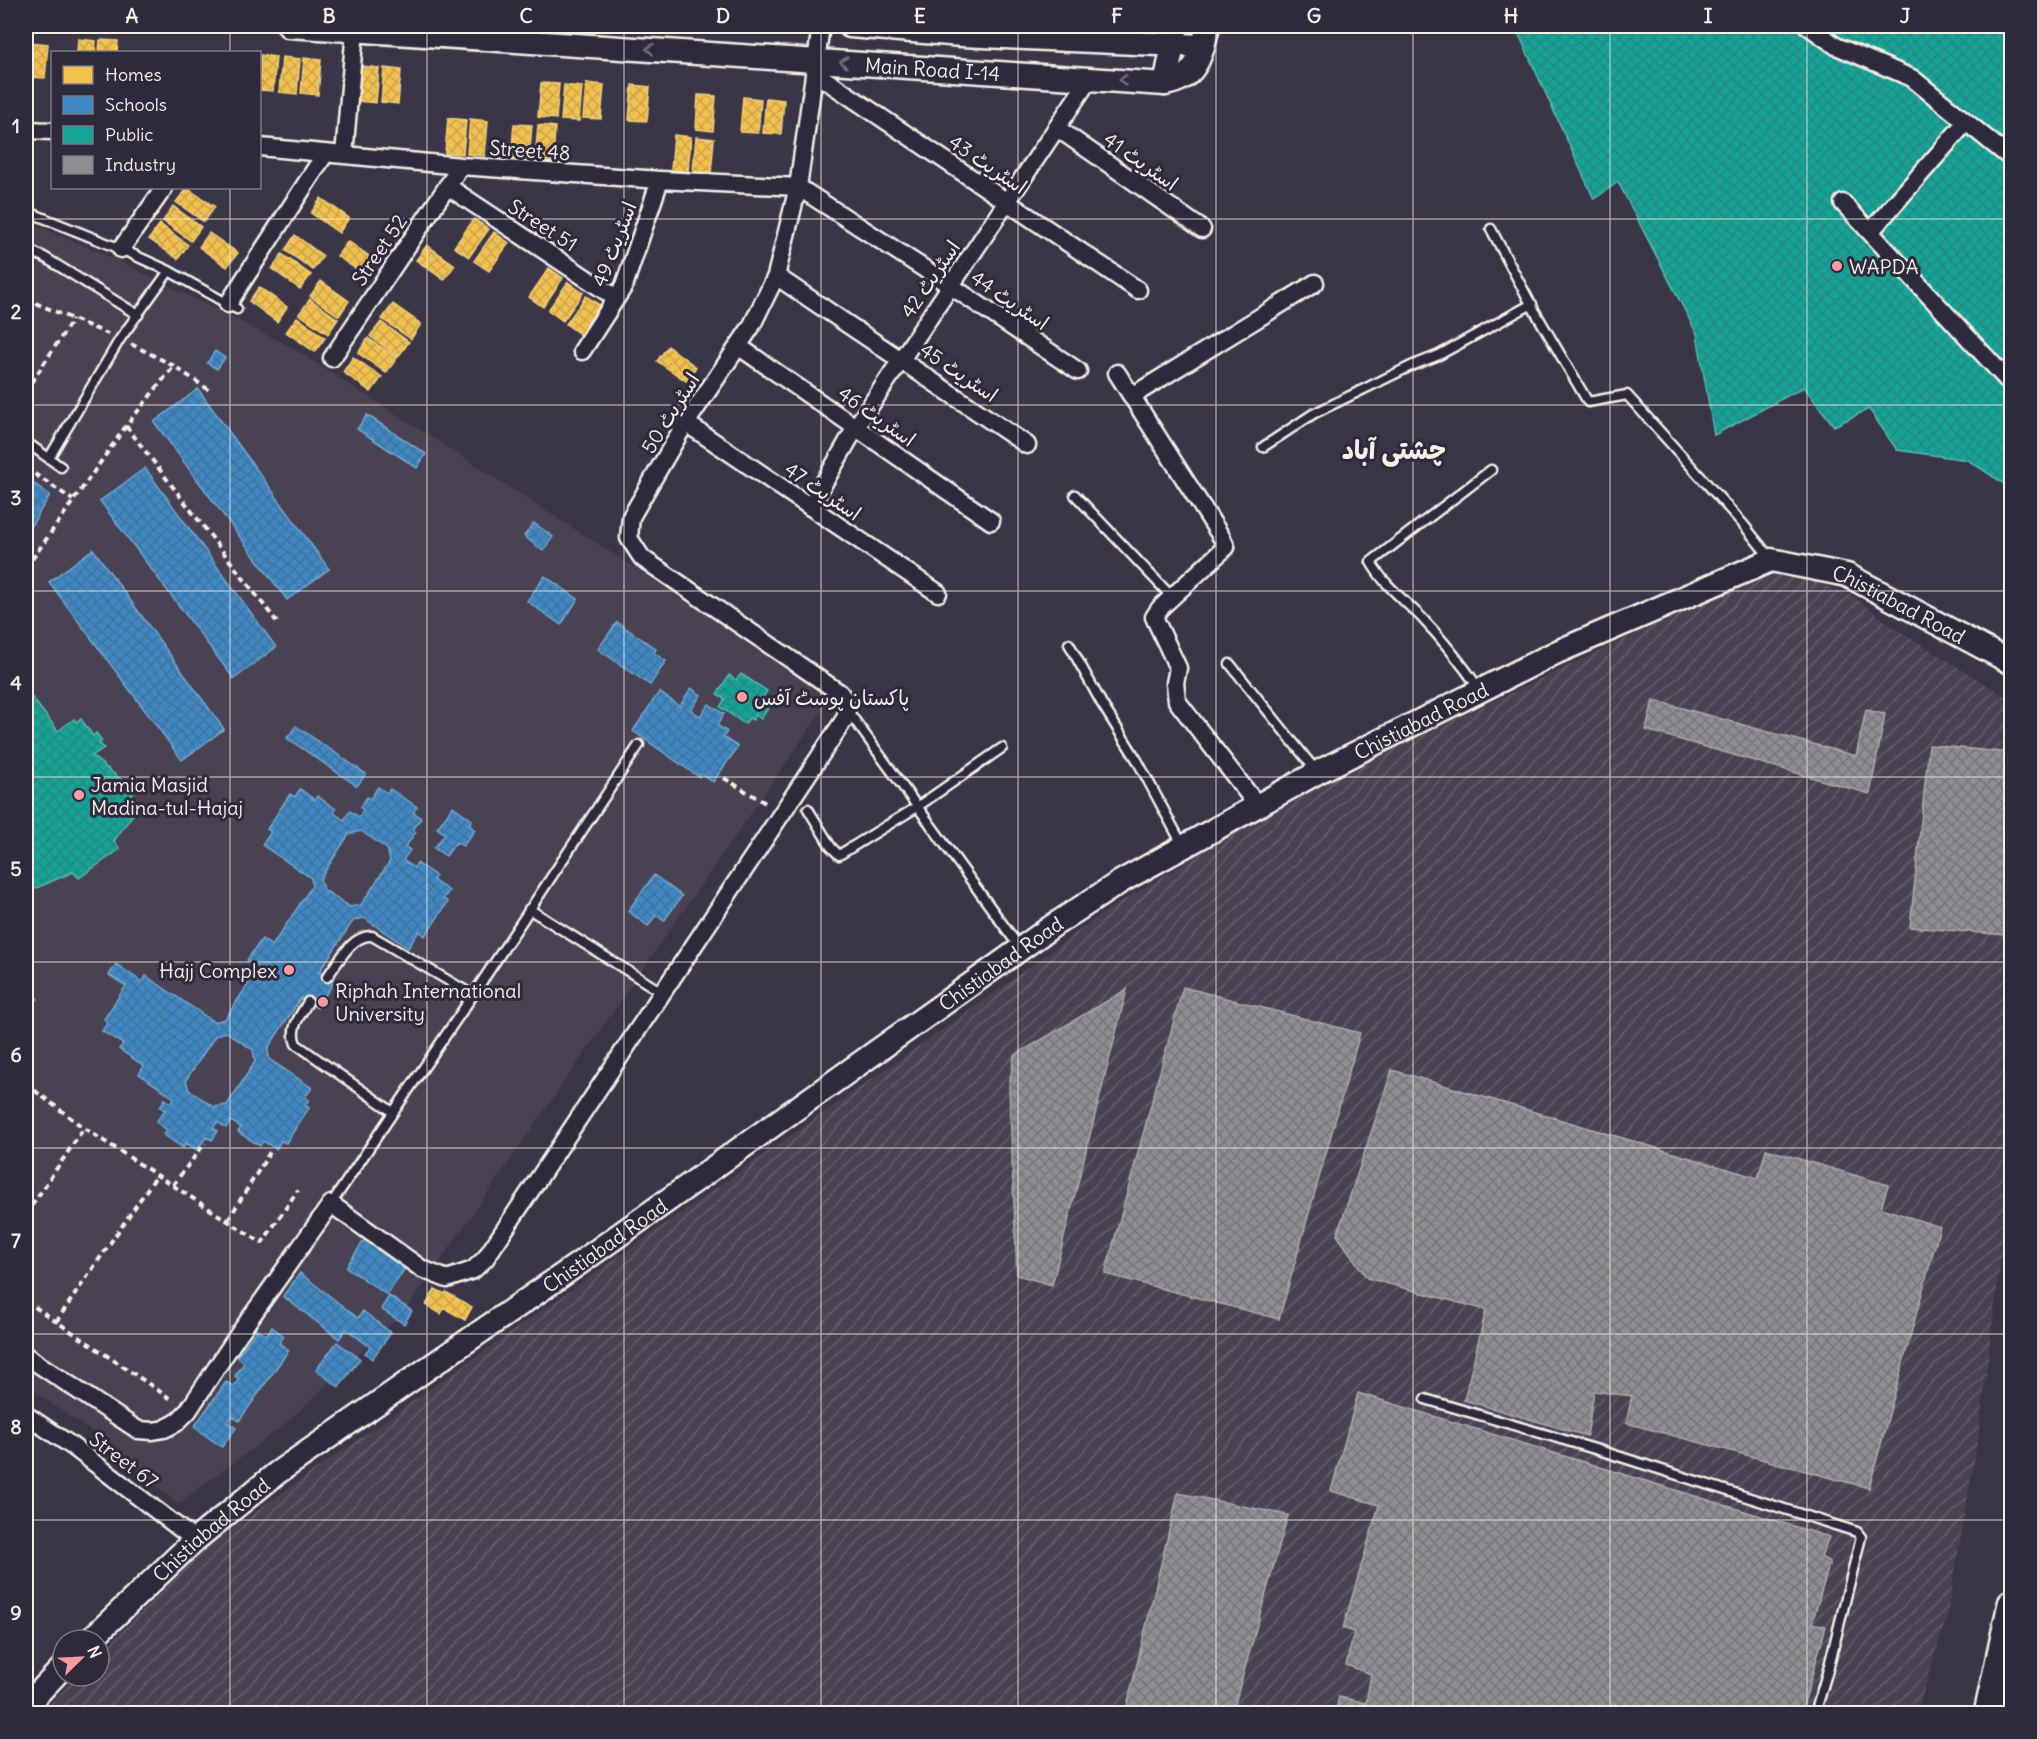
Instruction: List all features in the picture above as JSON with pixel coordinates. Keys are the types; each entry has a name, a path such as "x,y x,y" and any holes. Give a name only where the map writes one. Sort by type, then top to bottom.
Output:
{"highway":[{"path":"1988,1713 2012,1604"}],"main road":[{"name":"Main Road I-14","path":"289,26 816,67 923,69 1165,84 1178,81 1190,74 1198,61 1206,36 962,35 850,26"},
{"path":"1165,84 1175,35"},
{"name":"Chistiabad Road","path":"103,1628 195,1540 277,1473 581,1262 1020,949 1120,882 1317,772 1557,652 1771,560 1847,575 2012,663"},
{"path":"26,1706 51,1680"}],"street":[{"name":"اسٹریٹ 50","path":"821,26 798,187 776,276 751,327 686,423 631,517 629,538 642,558 840,693 846,701 848,711"},
{"path":"1808,26 1836,46 1912,78 2012,159"},
{"path":"344,154 355,30"},
{"name":"اسٹریٹ 43","path":"816,67 1006,202 1138,290"},
{"name":"اسٹریٹ 42","path":"810,507 856,427 1090,78"},
{"path":"1870,232 1966,122"},
{"name":"اسٹریٹ 41","path":"1057,128 1202,229"},
{"path":"26,130 51,131"},
{"name":"Street 48","path":"261,147 461,166 798,187"},
{"path":"233,306 325,154"},
{"name":"Street 52","path":"332,358 461,166"},
{"name":"اسٹریٹ 49","path":"582,351 624,286 660,180"},
{"name":"Street 51","path":"447,186 616,298"},
{"name":"اسٹریٹ 44","path":"798,187 1078,371"},
{"path":"122,249 163,189"},
{"path":"1843,203 2012,385"},
{"name":"اسٹریٹ 45","path":"776,276 1028,445"},
{"path":"1132,396 1315,283"},
{"name":"اسٹریٹ 46","path":"738,346 991,521"},
{"path":"1117,373 1226,547 1154,617 1178,668 1175,683 1177,701 1257,805"},
{"name":"اسٹریٹ 47","path":"686,423 938,593"},
{"path":"26,1356 138,1430 164,1429 176,1423 188,1411 248,1320 331,1204 422,1269 447,1279 473,1269 485,1260 848,711"},
{"name":"Street 67","path":"26,1415 72,1446 195,1540"}],"lane":[{"path":"26,211 122,249 169,271 233,306"},
{"path":"1491,229 1588,402 1627,395 1743,524 1771,560"},
{"path":"26,249 44,257 138,315"},
{"path":"49,458 120,339 169,271"},
{"path":"1263,447 1313,414 1411,366 1439,355 1532,304"},
{"path":"26,442 61,467"},
{"path":"1480,690 1422,618 1390,587 1371,562 1491,470"},
{"path":"1075,495 1172,597"},
{"path":"1069,644 1102,704 1137,760 1183,846"},
{"path":"1230,664 1317,772"},
{"path":"848,711 1020,949"},
{"path":"331,1204 639,745"},
{"path":"808,809 831,847 839,855 917,807 1002,748"},
{"path":"529,909 663,993"},
{"path":"327,977 358,938 372,936 473,995"},
{"path":"309,1002 293,1030 296,1044 393,1112"},
{"path":"1425,1399 1605,1452 1857,1532 1861,1537 1815,1713"}],"path":[{"path":"26,391 73,319"},
{"path":"26,568 126,426 174,366"},
{"path":"126,426 277,621"},
{"path":"26,468 73,500"},
{"path":"724,778 782,813"},
{"path":"26,1084 84,1128 262,1243 298,1190"},
{"path":"26,1214 84,1128"},
{"path":"173,1185 205,1143"},
{"path":"228,1220 270,1152"},
{"path":"56,1322 157,1175"},
{"path":"26,1301 188,1411"}],"shaded area":[{"name":"Riphah International University","path":"26,221 115,259 291,347 833,695 406,1310 283,1426 178,1504 103,1439 26,1386"},
{"path":"1776,568 1853,596 1895,628 2011,700 2011,1176 1979,1432 1947,1616 1917,1713 40,1714 66,1688 111,1688 111,1643 212,1542 987,998 1106,911 1311,787"}],"building: Homes":[{"path":"78,39 96,41 95,51 77,51"},
{"path":"100,40 118,41 117,51 99,51"},
{"path":"30,42 48,44 45,78 27,77"},
{"path":"261,55 276,57 273,91 261,90"},
{"path":"282,57 300,59 297,94 279,92"},
{"path":"304,58 321,60 318,95 301,93"},
{"path":"361,66 379,68 376,103 358,101"},
{"path":"384,68 401,70 398,104 381,102"},
{"path":"541,83 559,84 556,119 538,117"},
{"path":"586,83 604,85 601,119 583,118"},
{"path":"564,85 582,87 579,121 561,120"},
{"path":"632,85 650,87 647,121 629,120"},
{"path":"698,95 716,96 713,131 696,129"},
{"path":"743,97 761,99 758,133 740,132"},
{"path":"766,98 784,100 781,134 763,133"},
{"path":"448,118 466,120 463,154 445,153"},
{"path":"470,119 488,121 485,156 467,154"},
{"path":"514,124 532,125 529,160 511,158"},
{"path":"538,125 555,127 553,161 535,160"},
{"path":"674,135 691,137 688,172 671,170"},
{"path":"696,137 714,139 711,174 693,172"},
{"path":"188,189 215,207 204,222 176,202"},
{"path":"321,198 349,218 339,233 311,213"},
{"path":"173,206 201,227 191,241 163,221"},
{"path":"474,219 489,229 469,257 454,247"},
{"path":"160,224 188,245 178,259 149,239"},
{"path":"494,232 509,243 489,271 474,261"},
{"path":"209,233 238,253 227,267 199,247"},
{"path":"295,235 323,256 313,270 285,250"},
{"path":"348,241 376,261 366,276 337,256"},
{"path":"427,245 455,265 444,280 416,260"},
{"path":"282,254 311,275 300,289 272,269"},
{"path":"549,268 563,278 543,307 529,297"},
{"path":"321,281 349,301 339,316 310,296"},
{"path":"568,282 583,293 563,321 548,310"},
{"path":"259,287 287,307 277,322 249,301"},
{"path":"586,296 601,306 581,335 566,324"},
{"path":"310,299 338,319 328,334 299,314"},
{"path":"393,304 421,324 411,339 382,319"},
{"path":"297,317 325,338 315,352 286,332"},
{"path":"381,322 409,342 398,357 370,336"},
{"path":"368,338 397,358 386,373 358,353"},
{"path":"668,346 696,367 686,381 657,361"},
{"path":"353,357 382,377 371,392 343,372"},
{"path":"435,1289 445,1294 446,1292 472,1307 465,1320 444,1308 441,1314 426,1305"}],"building: Schools":[{"path":"215,351 225,358 217,369 207,363"},
{"path":"198,389 329,569 287,600 154,422"},
{"path":"367,415 426,454 417,468 357,429"},
{"path":"145,468 276,647 234,679 100,501"},
{"path":"26,478 50,495 26,534"},
{"path":"534,523 553,537 543,551 524,536"},
{"path":"93,549 224,729 182,760 49,582"},
{"path":"545,576 578,599 561,625 527,601"},
{"path":"617,622 656,649 654,653 666,661 650,685 598,649"},
{"path":"691,688 701,695 691,710 700,716 709,704 724,714 717,725 727,732 723,737 738,747 713,782 701,774 699,777 633,731 659,692 680,706"},
{"path":"296,726 366,774 357,786 287,738"},
{"name":"Hajj Complex","path":"378,787 387,793 390,789 417,807 413,812 421,818 413,830 416,832 405,847 410,850 403,860 414,868 417,863 436,876 433,880 449,891 443,899 448,902 425,936 419,931 408,948 364,918 353,921 319,972 334,982 317,1008 301,998 268,1048 269,1059 312,1088 305,1097 309,1100 305,1105 309,1108 286,1143 281,1141 276,1149 263,1141 260,1146 238,1132 241,1127 231,1121 226,1128 217,1122 213,1128 218,1131 212,1140 206,1137 197,1150 186,1143 183,1148 164,1135 167,1130 156,1122 165,1110 160,1107 165,1099 171,1103 174,1098 139,1074 144,1066 119,1049 123,1044 102,1031 108,1022 104,1019 126,986 109,975 116,964 142,982 146,976 214,1022 225,1019 259,968 247,960 262,939 272,946 312,886 311,878 262,845 271,832 267,829 290,794 295,797 300,789 315,800 317,796 336,809 334,813 344,820 350,811 359,817 363,810 360,807 367,797 370,799","holes":["361,831 387,849 390,861 361,905 350,907 324,890 320,879 349,834","226,1032 253,1050 255,1062 227,1105 214,1107 189,1090 186,1080 215,1036"]},
{"path":"453,806 472,820 469,825 475,830 463,846 456,842 446,856 434,848 445,834 437,828"},
{"path":"654,875 682,896 664,921 656,915 648,926 628,911"},
{"path":"26,982 38,999 26,1009"},
{"path":"365,1239 406,1267 387,1295 346,1267"},
{"path":"300,1273 358,1318 363,1311 391,1333 372,1359 365,1353 370,1347 346,1329 339,1339 283,1296"},
{"path":"389,1296 412,1311 404,1324 381,1309"},
{"path":"272,1327 284,1336 279,1343 289,1350 239,1421 232,1416 228,1423 236,1428 222,1447 194,1427 226,1382 234,1386 239,1379 235,1376 244,1363 237,1357 257,1329 266,1335"},
{"path":"337,1342 360,1359 339,1387 316,1370"}],"building: Public":[{"name":"WAPDA","path":"1515,26 2012,26 2012,489 1968,460 1897,450 1869,409 1834,426 1804,387 1714,435 1697,334 1618,182 1594,199"},
{"name":"پاکستان پوسٹ آفس","path":"741,674 767,691 761,700 770,705 761,719 756,715 753,720 749,718 745,724 720,707 725,699 717,694 729,675 736,680"},
{"name":"Jamia Masjid Madina-tul-Hajaj","path":"26,690 58,731 74,719 76,722 81,719 93,736 96,733 102,741 99,743 104,748 92,756 136,789 128,801 138,807 114,841 120,849 79,878 73,872 34,889 28,879 26,880"}],"building: Industry":[{"path":"1653,700 1856,756 1866,710 1885,714 1870,794 1646,730"},
{"path":"1929,745 2012,753 2012,872 2005,935 1910,927"},
{"path":"1183,987 1360,1033 1279,1319 1105,1274"},
{"path":"1127,989 1052,1285 1017,1275 1009,1087 1014,1056"},
{"path":"1392,1070 1758,1178 1766,1149 1888,1185 1881,1208 1940,1227 1869,1488 1626,1423 1632,1396 1594,1391 1587,1436 1464,1400 1486,1310 1367,1278 1337,1235"},
{"path":"1358,1393 1829,1537 1821,1557 1830,1562 1812,1623 1826,1626 1801,1714 1335,1714 1339,1697 1366,1703 1371,1674 1346,1665 1354,1632 1343,1628 1379,1505 1331,1491"},
{"path":"1178,1493 1288,1515 1232,1714 1125,1714"}],"place":[{"name":"WAPDA","path":"1837,266"},
{"name":"پاکستان پوسٹ آفس","path":"742,697"},
{"name":"Jamia Masjid Madina-tul-Hajaj","path":"79,795"},
{"name":"Hajj Complex","path":"289,970"},
{"name":"Riphah International University","path":"323,1002"}],"district":[{"name":"چشتی آباد","path":"1394,449"}]}
